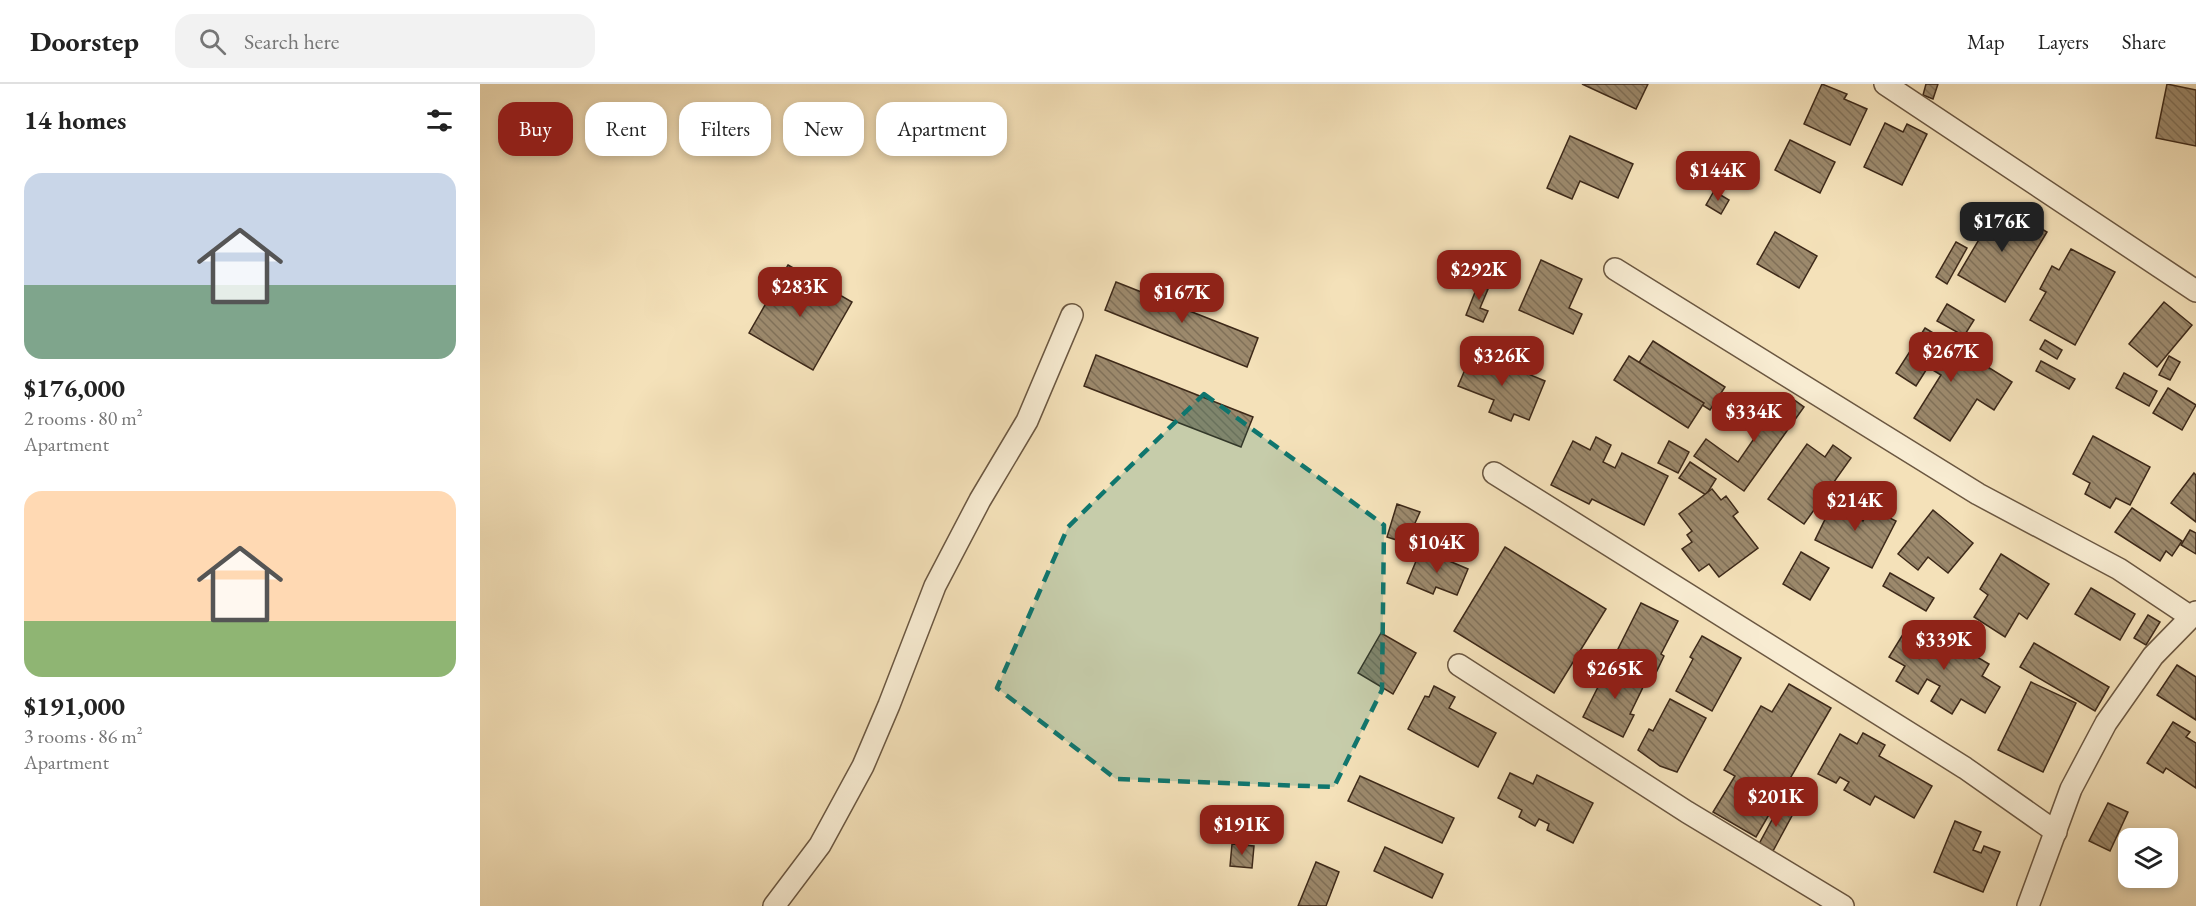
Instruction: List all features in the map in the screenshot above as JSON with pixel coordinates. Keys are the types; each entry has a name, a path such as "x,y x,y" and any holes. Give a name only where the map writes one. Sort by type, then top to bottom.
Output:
{"street":[{"path":"1885,84 2196,291"},
{"path":"1615,269 1978,494 2119,568 2193,614 2153,656 2106,723 2071,789 2028,906"},
{"path":"774,906 820,844 863,766 935,586 980,500 1027,421 1072,315"},
{"path":"1494,473 1956,762 2056,832"},
{"path":"1459,665 1677,805 1843,906"}],"highlighted area":[{"path":"1204,394 1384,525 1382,690 1334,787 1116,779 997,688 1068,527"}],"building":[{"path":"1582,84 1648,84 1636,109"},
{"path":"1822,84 1847,94 1844,99 1867,109 1850,145 1804,124"},
{"path":"1926,84 1938,84 1933,99 1923,95"},
{"path":"2167,84 2196,90 2196,146 2156,138"},
{"path":"1885,123 1903,132 1907,124 1927,134 1902,185 1864,167"},
{"path":"1570,136 1633,164 1618,198 1580,181 1572,199 1547,188"},
{"path":"1790,140 1835,162 1820,193 1775,170"},
{"path":"1714,191 1729,200 1721,214 1706,205"},
{"path":"2000,204 2047,232 2005,302 1958,275"},
{"path":"1775,232 1817,256 1799,288 1757,264"},
{"path":"1956,242 1967,248 1947,284 1936,277"},
{"path":"2071,249 2115,272 2075,345 2030,320 2046,292 2040,289 2052,266 2059,270"},
{"path":"1541,260 1582,279 1569,308 1582,314 1573,334 1519,310"},
{"path":"788,265 852,302 813,370 749,333"},
{"path":"1481,277 1491,282 1480,308 1488,311 1483,322 1466,315"},
{"path":"1116,282 1258,338 1247,367 1105,310"},
{"path":"2164,302 2192,325 2157,367 2129,344"},
{"path":"1947,304 1974,320 1964,336 1937,321"},
{"path":"1925,328 2012,382 1994,410 1977,399 1950,441 1914,418 1941,375 1928,367 1916,386 1896,373"},
{"path":"2045,340 2062,350 2057,359 2040,349"},
{"path":"1653,341 1725,387 1710,410 1638,364"},
{"path":"1473,351 1545,381 1529,420 1514,414 1511,421 1489,412 1494,400 1458,386"},
{"path":"1096,355 1253,417 1241,447 1084,386"},
{"path":"1629,356 1704,403 1688,428 1614,380"},
{"path":"2169,356 2180,362 2170,380 2159,375"},
{"path":"2041,361 2075,379 2069,389 2036,371"},
{"path":"2124,373 2157,391 2149,406 2116,388"},
{"path":"2168,388 2196,405 2182,430 2153,413"},
{"path":"1771,393 1782,400 1786,394 1804,407 1744,491 1694,456 1706,439 1738,462 1769,417 1759,410"},
{"path":"2093,436 2150,467 2130,505 2116,498 2110,508 2085,494 2090,483 2073,474"},
{"path":"1596,437 1611,445 1603,462 1615,468 1622,453 1668,476 1644,525 1592,499 1589,504 1551,485 1573,441 1590,450"},
{"path":"1669,441 1689,452 1678,473 1658,463"},
{"path":"1807,444 1825,457 1833,445 1851,458 1804,524 1768,499"},
{"path":"1690,462 1716,479 1706,495 1679,478"},
{"path":"2194,473 2196,475 2196,522 2171,503"},
{"path":"1712,489 1721,500 1726,496 1738,512 1733,516 1758,548 1719,577 1709,564 1699,571 1682,549 1692,542 1687,535 1692,531 1679,514"},
{"path":"1843,493 1857,501 1851,515 1863,521 1870,508 1896,521 1872,568 1815,540 1832,505 1836,507"},
{"path":"1397,504 1420,512 1406,543 1387,537"},
{"path":"2132,508 2182,541 2172,556 2166,551 2160,561 2115,532"},
{"path":"1933,510 1973,543 1948,573 1928,557 1918,570 1898,554"},
{"path":"2190,530 2196,533 2196,554 2181,545"},
{"path":"1505,547 1606,609 1554,693 1454,631"},
{"path":"1421,549 1468,569 1457,595 1436,587 1433,594 1407,583"},
{"path":"1801,552 1829,568 1810,600 1783,584"},
{"path":"2001,554 2049,584 2027,619 2019,613 2005,637 1974,617 1988,595 1980,589"},
{"path":"1890,573 1934,598 1926,611 1883,586"},
{"path":"2091,588 2135,614 2120,640 2075,614"},
{"path":"1641,603 1678,621 1661,654 1664,656 1654,677 1614,657"},
{"path":"2148,615 2160,622 2146,645 2134,638"},
{"path":"1930,629 1989,664 1982,676 2000,687 1985,713 1961,699 1952,714 1931,701 1940,686 1927,679 1918,694 1896,681 1905,666 1889,657 1905,631 1923,642"},
{"path":"1381,633 1416,653 1393,694 1358,673"},
{"path":"1702,636 1741,658 1712,711 1676,691 1693,659 1690,657"},
{"path":"2034,643 2109,687 2095,711 2020,667"},
{"path":"1610,663 1646,681 1630,714 1634,715 1623,737 1583,717"},
{"path":"2177,665 2196,677 2196,720 2157,695"},
{"path":"2031,682 2076,703 2043,772 1998,750"},
{"path":"1789,684 1831,708 1756,837 1713,812 1735,776 1724,770 1761,706 1772,712"},
{"path":"1434,686 1455,697 1449,708 1496,733 1478,767 1408,729 1425,696 1429,697"},
{"path":"1670,699 1706,718 1677,772 1660,766 1638,750 1649,729 1653,731"},
{"path":"2173,722 2190,732 2186,737 2196,743 2196,788 2166,768 2163,773 2147,763"},
{"path":"1863,733 1885,745 1879,756 1932,786 1914,818 1875,796 1870,805 1844,790 1849,782 1840,777 1836,783 1818,774 1840,734 1857,744"},
{"path":"1510,773 1533,784 1537,775 1593,803 1573,843 1547,830 1549,824 1539,819 1535,826 1519,817 1522,810 1498,798"},
{"path":"1360,776 1454,818 1442,843 1348,801"},
{"path":"2108,803 2128,812 2121,828 2118,828 2118,834 2110,851 2089,841"},
{"path":"1780,805 1794,812 1773,851 1759,844"},
{"path":"1955,821 1981,832 1973,850 1981,853 1984,846 2000,852 1983,892 1934,872"},
{"path":"1232,844 1254,846 1252,868 1230,866"},
{"path":"1385,847 1443,874 1432,898 1374,871"},
{"path":"1316,862 1339,872 1326,906 1298,906"}]}
